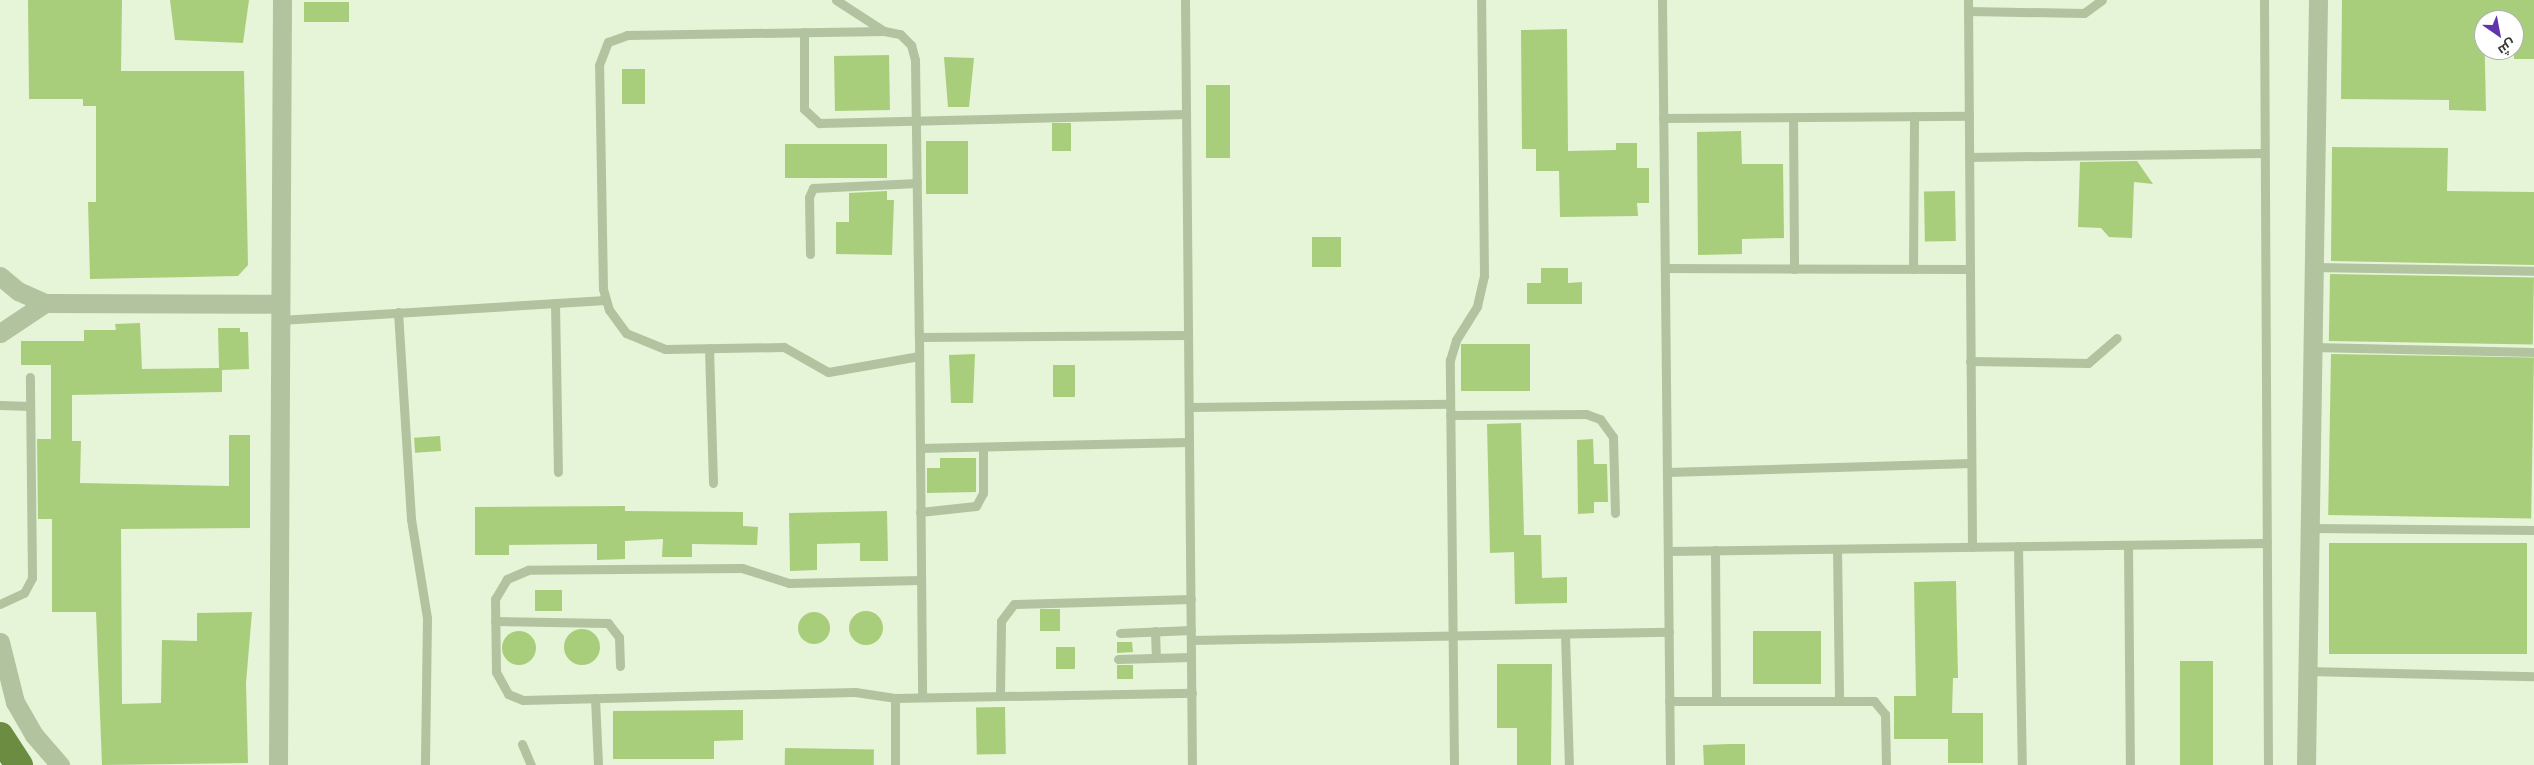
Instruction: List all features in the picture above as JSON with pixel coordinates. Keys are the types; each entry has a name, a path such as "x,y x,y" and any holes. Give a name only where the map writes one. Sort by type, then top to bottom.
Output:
{"highway":[{"path":"0,736 19,765"}],"street":[{"path":"278,765 282,0"},
{"path":"2306,765 2318,0"},
{"path":"0,276 18,291 45,303 280,312"},
{"path":"0,333 45,303"},
{"path":"0,642 15,702 34,735 60,765"}],"lane":[{"path":"836,0 884,31"},
{"path":"1185,0 1192,765"},
{"path":"1454,765 1451,353 1477,306 1484,276 1481,0"},
{"path":"1662,0 1670,765"},
{"path":"1968,0 1972,547"},
{"path":"1968,11 2084,13 2102,0"},
{"path":"2264,0 2268,765"},
{"path":"919,356 837,373 818,369 784,347 665,349 638,341 616,322 605,300 599,65 603,49 614,38 627,35 884,31 900,34 914,52 919,337 922,696"},
{"path":"804,32 804,109 809,118 819,123 1186,114"},
{"path":"1913,269 1914,116"},
{"path":"1663,118 1969,116"},
{"path":"1793,117 1794,269"},
{"path":"1969,157 2264,153"},
{"path":"810,254 809,197 813,188 917,183"},
{"path":"2314,267 2534,271"},
{"path":"1664,268 1970,269"},
{"path":"280,312 398,312 605,300"},
{"path":"555,303 558,472"},
{"path":"398,312 412,519 427,618 425,765"},
{"path":"919,337 1188,335"},
{"path":"1970,361 2088,363 2117,338"},
{"path":"2313,347 2534,352"},
{"path":"709,348 714,484"},
{"path":"0,604 24,593 32,578 30,376"},
{"path":"1189,407 1450,404"},
{"path":"0,406 30,406"},
{"path":"1450,415 1586,414 1600,419 1614,437 1615,513"},
{"path":"920,448 1189,442"},
{"path":"920,512 976,506 983,493 983,447"},
{"path":"1667,472 1971,463"},
{"path":"2310,528 2534,530"},
{"path":"1668,551 2267,543"},
{"path":"2128,544 2130,765"},
{"path":"2018,546 2022,765"},
{"path":"1837,548 1839,701"},
{"path":"1715,550 1716,701"},
{"path":"920,580 789,583 742,568 528,570 507,579 499,588 495,621 496,672 508,694 523,700 855,692 895,698 922,696 1192,693"},
{"path":"1000,695 1001,621 1014,604 1191,599"},
{"path":"495,621 608,623 619,637 620,666"},
{"path":"1120,633 1191,630"},
{"path":"1155,631 1156,658"},
{"path":"1191,640 1668,632"},
{"path":"1565,634 1569,765"},
{"path":"1118,659 1191,657"},
{"path":"2307,671 2534,676"},
{"path":"596,698 598,765"},
{"path":"895,698 895,765"},
{"path":"1670,701 1874,700 1881,706 1886,765"},
{"path":"522,744 531,765"}],"shaded area":[{"path":"0,0 2534,0 2534,765 0,765"}],"building":[{"path":"28,0 122,0 121,71 244,71 248,265 238,276 90,279 88,202 96,202 96,106 83,106 83,99 29,99"},
{"path":"170,0 249,0 243,43 175,40"},
{"path":"2342,0 2534,0 2534,59 2524,59 2524,10 2474,10 2474,60 2485,60 2486,111 2449,110 2449,100 2341,99"},
{"path":"304,2 349,2 349,22 304,22"},
{"path":"1567,29 1568,151 1616,150 1616,143 1637,143 1637,168 1649,168 1649,203 1637,203 1638,216 1560,217 1559,171 1536,171 1536,149 1522,149 1521,30"},
{"path":"889,55 890,110 835,111 834,56"},
{"path":"944,57 974,58 969,107 948,107"},
{"path":"622,69 645,69 645,104 622,104"},
{"path":"1206,85 1230,85 1230,158 1206,158"},
{"path":"1052,123 1071,123 1071,151 1052,151"},
{"path":"1741,131 1742,164 1783,164 1784,238 1742,239 1742,254 1698,255 1697,132"},
{"path":"926,141 968,141 968,194 926,194"},
{"path":"785,144 887,144 887,178 785,178"},
{"path":"2332,147 2448,148 2447,191 2534,192 2534,265 2331,261"},
{"path":"2137,161 2153,184 2134,182 2132,238 2109,237 2101,228 2078,227 2080,162"},
{"path":"887,191 887,200 894,200 892,255 836,254 836,222 849,222 849,193"},
{"path":"1955,191 1956,241 1925,242 1924,192"},
{"path":"1312,237 1341,237 1341,267 1312,267"},
{"path":"1541,268 1568,268 1568,283 1582,282 1582,304 1527,304 1527,283 1541,283"},
{"path":"2330,274 2534,278 2533,345 2329,341"},
{"path":"140,323 142,369 219,368 218,328 240,328 240,332 248,332 249,369 222,370 222,392 72,395 72,441 81,441 80,483 229,486 229,435 250,435 250,528 121,529 122,704 161,703 162,640 197,641 197,613 252,612 246,683 248,763 102,765 96,612 52,612 52,519 38,519 37,439 51,439 51,365 21,365 21,341 84,341 84,330 116,330 115,324"},
{"path":"1461,344 1530,344 1530,391 1461,391"},
{"path":"975,354 973,403 951,403 949,355"},
{"path":"2331,354 2534,358 2531,519 2328,515"},
{"path":"1053,365 1075,365 1075,397 1053,397"},
{"path":"1521,423 1524,535 1541,535 1542,578 1567,577 1567,603 1515,604 1514,552 1490,553 1487,424"},
{"path":"440,436 441,451 415,453 414,438"},
{"path":"1593,439 1594,464 1607,464 1608,502 1594,502 1594,513 1578,514 1577,440"},
{"path":"940,458 976,458 976,492 927,493 927,468 940,468"},
{"path":"625,506 625,511 743,512 743,526 758,527 757,545 692,544 692,557 662,557 663,539 625,541 625,559 597,560 597,544 509,545 509,555 475,555 475,507"},
{"path":"887,511 888,561 860,561 860,543 817,544 817,570 790,571 789,513"},
{"path":"2329,543 2527,543 2527,654 2329,654"},
{"path":"1956,581 1958,678 1953,678 1952,713 1983,713 1983,763 1948,763 1948,739 1894,739 1894,696 1916,696 1914,582"},
{"path":"535,590 562,590 562,611 535,611"},
{"path":"1040,609 1060,609 1060,631 1040,631"},
{"path":"866,611 878,616 883,628 878,640 866,645 854,640 849,628 854,616"},
{"path":"814,612 820,613 825,617 829,622 829,634 825,639 820,643 814,644 808,643 803,639 799,634 798,628 799,622 803,617 808,613"},
{"path":"582,629 595,634 600,647 595,660 582,665 569,660 564,647 569,634"},
{"path":"519,631 526,632 531,636 535,641 535,655 531,660 526,664 519,665 512,664 507,660 503,655 502,648 503,641 507,636 512,632"},
{"path":"1753,631 1821,631 1821,684 1753,684"},
{"path":"1117,642 1132,642 1133,652 1117,653"},
{"path":"1056,647 1075,647 1075,669 1056,669"},
{"path":"2180,661 2213,661 2213,765 2180,765"},
{"path":"1497,664 1552,664 1551,765 1517,765 1517,728 1497,728"},
{"path":"1117,665 1133,665 1133,679 1117,679"},
{"path":"1005,707 1006,754 977,754 976,708"},
{"path":"743,710 743,740 714,741 714,759 613,759 613,711"},
{"path":"1745,744 1745,765 1704,765 1703,745"},
{"path":"785,748 874,750 874,765 785,765"}]}
